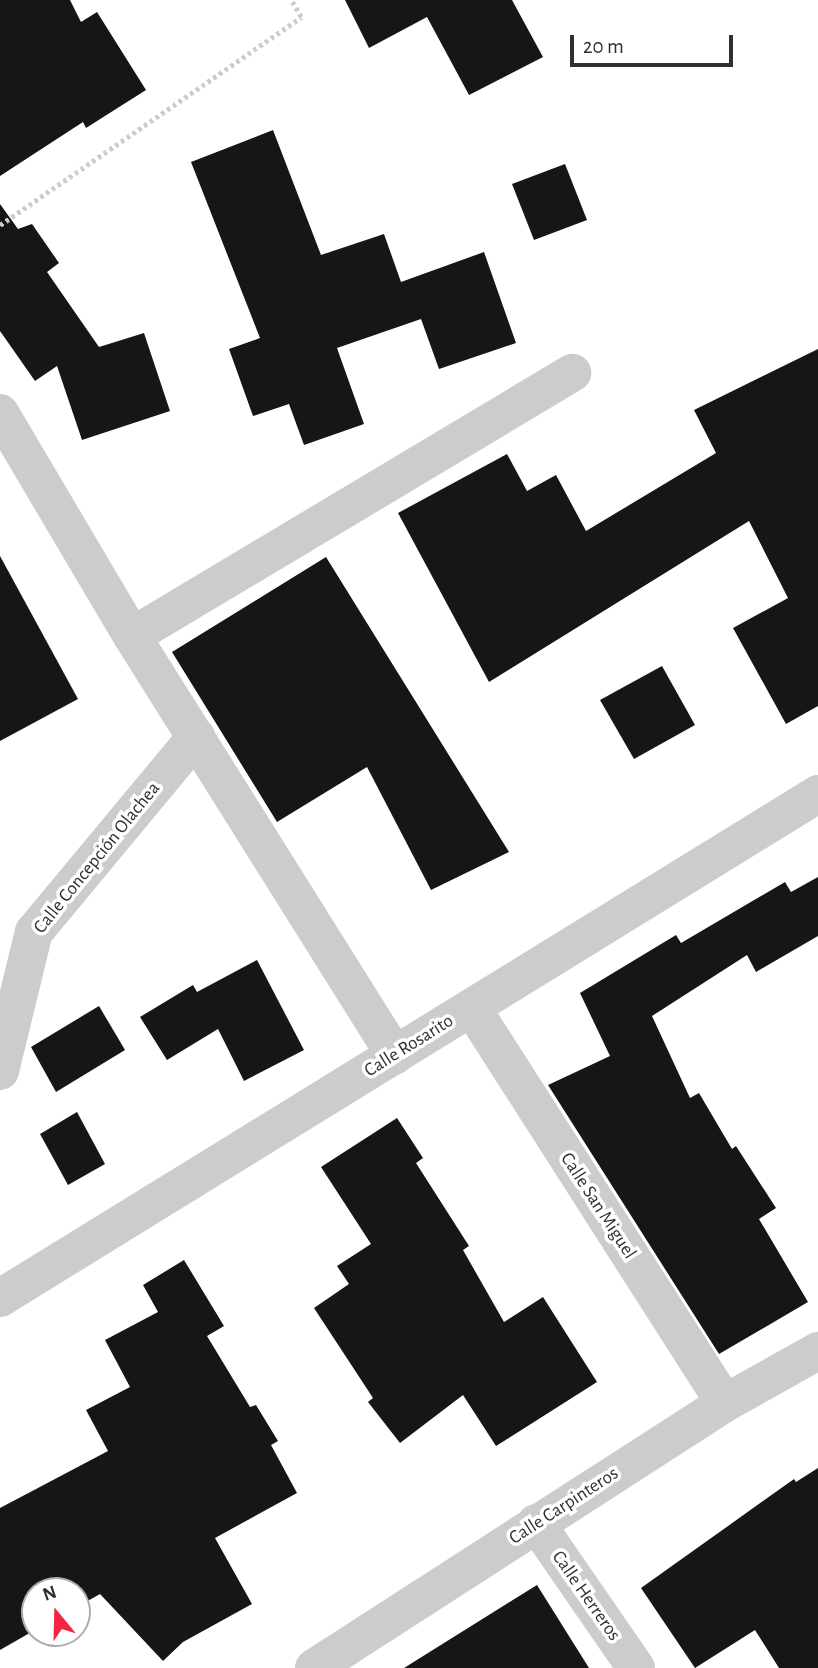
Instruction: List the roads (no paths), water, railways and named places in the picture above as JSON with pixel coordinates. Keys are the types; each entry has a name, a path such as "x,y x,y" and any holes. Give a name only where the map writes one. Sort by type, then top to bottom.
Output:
{"street":[{"path":"132,636 572,373"},
{"path":"0,413 132,636 395,1055"},
{"name":"Calle Concepción Olachea","path":"0,1071 34,932 196,737"},
{"name":"Calle Rosarito","path":"0,1298 818,794"},
{"path":"0,953 34,932"},
{"name":"Calle San Miguel","path":"472,1008 725,1403"},
{"name":"Calle Carpinteros","path":"314,1668 725,1403 818,1351"},
{"name":"Calle Herreros","path":"536,1523 636,1668"}]}
